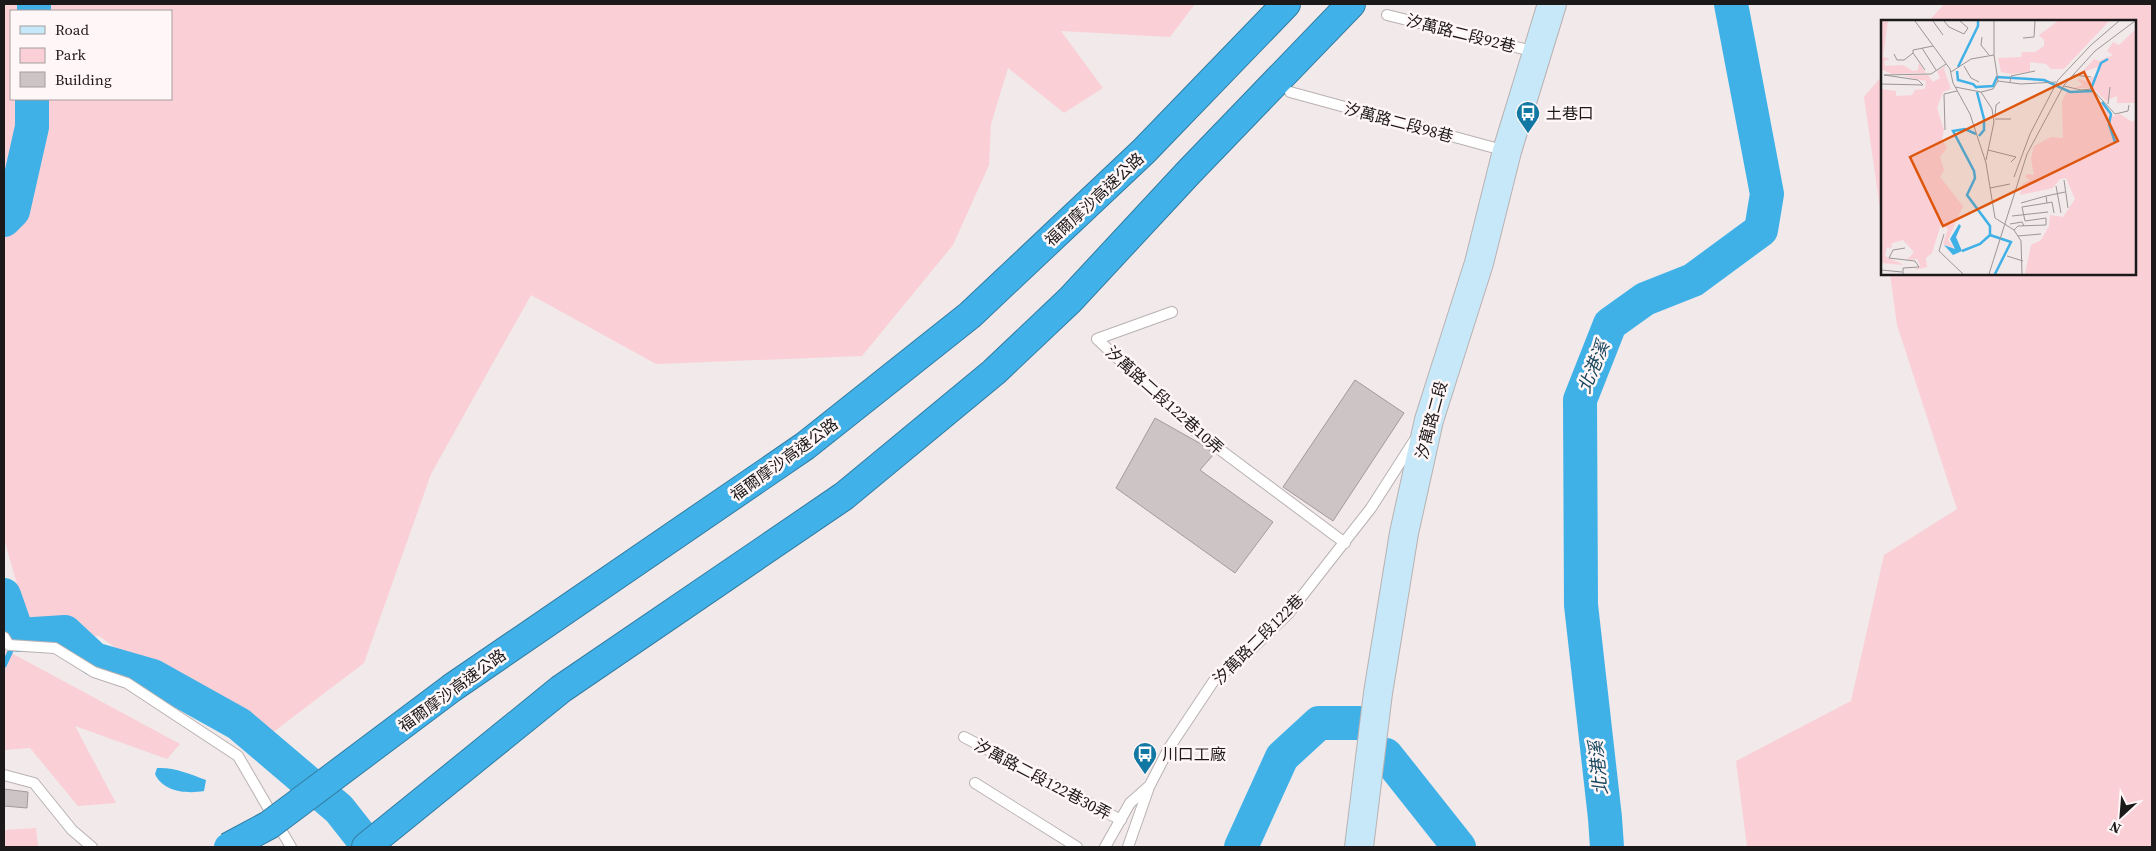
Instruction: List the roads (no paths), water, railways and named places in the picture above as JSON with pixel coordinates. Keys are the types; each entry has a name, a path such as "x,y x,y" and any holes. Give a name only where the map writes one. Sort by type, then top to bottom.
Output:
{"highway":[{"name":"福爾摩沙高速公路","path":"228,847 269,825 453,687 806,446 970,315 1144,151 1286,4"},
{"path":"366,847 561,689 844,496 994,372 1070,300 1196,165 1351,4"}],"street":[{"name":"汐萬路二段","path":"1358,847 1378,693 1404,533 1429,420 1479,262 1507,152 1552,4"}],"lane":[{"name":"汐萬路二段92巷","path":"1387,14 1536,52"},
{"name":"汐萬路二段98巷","path":"1290,92 1507,152"},
{"name":"汐萬路二段122巷10弄","path":"1172,312 1097,339 1199,434 1345,543"},
{"name":"汐萬路二段122巷","path":"1128,847 1149,786 1169,748 1215,679 1238,662 1288,614 1371,508 1429,420"},
{"path":"4,637 9,645 55,648 94,672 127,683 238,756 291,847"},
{"name":"汐萬路二段122巷30弄","path":"964,737 1121,820"},
{"path":"4,775 34,783 72,830 92,847"},
{"path":"975,783 1077,847"},
{"path":"1105,847 1130,803 1149,786"}],"water":[{"path":"157,768 176,770 206,780 204,791 183,792 170,788 164,785 155,774"}],"waterway":[{"name":"北港溪","path":"1607,847 1581,605 1580,400 1610,324 1645,299 1693,280 1761,230 1767,194 1731,4"},
{"path":"4,220 13,211 32,127 32,100"},
{"path":"4,595 18,635 65,632 94,659 153,676 239,724 339,809 369,847"},
{"path":"4,665 18,635"},
{"name":"北港溪","path":"1241,847 1282,757 1319,723 1359,723"},
{"name":"北港溪","path":"1386,755 1459,847"}],"place":[{"name":"土巷口","path":"1528,134"},
{"name":"川口工廠","path":"1145,775"}]}
